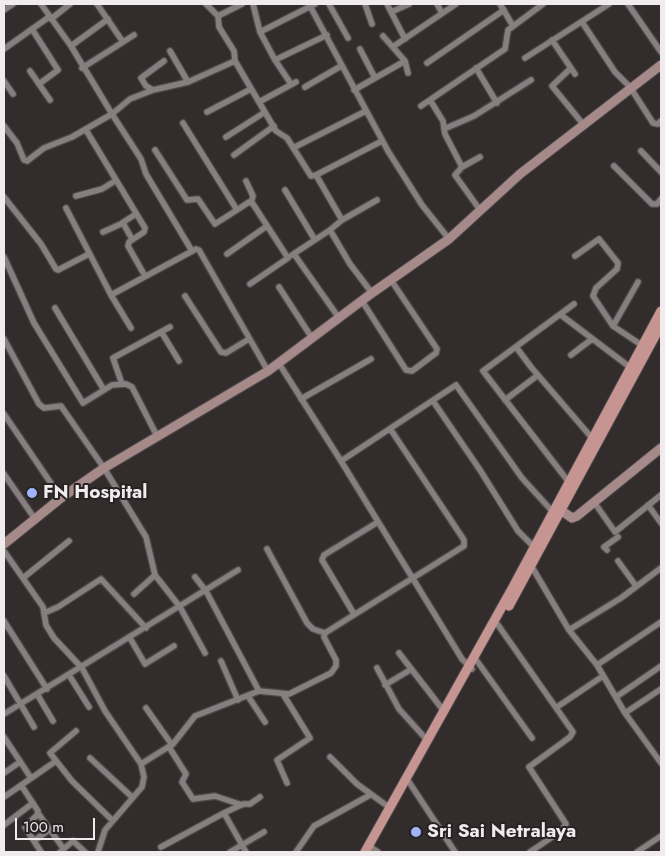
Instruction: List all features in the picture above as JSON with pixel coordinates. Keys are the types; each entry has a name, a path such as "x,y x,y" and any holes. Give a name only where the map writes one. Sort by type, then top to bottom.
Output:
{"main road":[{"path":"371,851 390,808 443,710 470,668 477,661 532,568 568,482 661,311"},
{"path":"371,851 534,547 557,511 661,325"}],"street":[{"path":"4,10 13,4"},
{"path":"41,4 71,46 82,68 141,159 146,174 192,251"},
{"path":"4,49 70,4"},
{"path":"98,4 123,42"},
{"path":"206,4 218,16 219,27 234,51 234,61 276,131 287,138 311,176 382,141"},
{"path":"218,16 242,4"},
{"path":"253,4 260,32 275,60 292,81 259,102"},
{"path":"339,4 331,5 348,38"},
{"path":"365,4 372,24"},
{"path":"387,4 405,39"},
{"path":"391,12 409,4"},
{"path":"437,4 442,13"},
{"path":"394,46 456,4"},
{"path":"500,4 513,26"},
{"path":"421,106 443,89 504,49 506,33 543,4"},
{"path":"525,58 609,4"},
{"path":"628,4 661,52"},
{"path":"260,32 312,5 341,66 382,141 422,205 449,239"},
{"path":"427,63 504,10"},
{"path":"71,46 108,19"},
{"path":"582,22 615,72 630,87 653,123 658,124 661,121"},
{"path":"32,29 58,70 39,84"},
{"path":"275,60 327,34"},
{"path":"82,68 134,35"},
{"path":"383,36 394,46 405,61 408,74"},
{"path":"552,40 573,71 552,86 583,124"},
{"path":"360,49 375,78"},
{"path":"170,51 188,82"},
{"path":"152,90 146,86 141,78 164,61"},
{"path":"4,126 17,143 21,156 26,161 44,148 86,130 112,114 130,99 152,90 188,82 234,61"},
{"path":"354,90 405,61"},
{"path":"4,544 61,498 104,468 268,371 372,292 449,239 520,174 630,87 661,65"},
{"path":"305,87 341,66"},
{"path":"476,68 497,103"},
{"path":"30,72 50,100"},
{"path":"444,129 474,116 531,80"},
{"path":"4,81 14,94"},
{"path":"207,112 251,89"},
{"path":"430,100 443,121 444,129 462,167"},
{"path":"293,148 366,111"},
{"path":"226,137 265,112"},
{"path":"183,122 237,210"},
{"path":"234,155 274,126"},
{"path":"86,130 144,230 132,239 128,246 145,276"},
{"path":"155,150 186,200 198,199 216,224 251,203 253,196 246,180"},
{"path":"641,150 661,172"},
{"path":"480,157 462,167 456,173 456,177 480,210"},
{"path":"614,166 652,204 660,203"},
{"path":"316,175 342,220"},
{"path":"76,196 102,189 115,181"},
{"path":"285,190 315,240"},
{"path":"4,197 41,244 56,269 58,270 89,254"},
{"path":"250,284 342,220 377,200"},
{"path":"251,203 288,258"},
{"path":"66,208 111,295 131,328"},
{"path":"103,232 136,214"},
{"path":"122,223 132,239"},
{"path":"227,254 266,226"},
{"path":"330,230 350,264 372,292"},
{"path":"575,256 599,239 618,263 617,269 596,288 593,296 614,326 643,346"},
{"path":"111,295 192,251 199,250 268,371"},
{"path":"294,254 339,318"},
{"path":"4,256 34,323 83,403 112,385 122,384 132,387 157,436"},
{"path":"362,301 406,370 412,371 436,353 436,349 391,280"},
{"path":"614,326 638,282"},
{"path":"279,288 312,338"},
{"path":"185,296 221,352 226,353 249,339"},
{"path":"568,482 484,370 561,316 574,304"},
{"path":"55,308 104,390"},
{"path":"561,316 631,368"},
{"path":"122,384 113,358 170,327"},
{"path":"162,333 179,361"},
{"path":"4,339 40,404 44,408 61,406 104,468 146,537 155,575 180,607 205,653"},
{"path":"571,355 592,339"},
{"path":"516,347 592,438"},
{"path":"302,399 371,359"},
{"path":"278,362 341,461 412,579 470,668"},
{"path":"505,400 538,375"},
{"path":"341,461 391,430 453,385 458,387 522,478 557,511 575,518 661,448"},
{"path":"433,400 518,531 534,547"},
{"path":"4,414 61,498"},
{"path":"325,633 461,549 464,540 391,430"},
{"path":"4,474 35,519"},
{"path":"606,550 604,547 617,534 661,495"},
{"path":"594,502 622,543"},
{"path":"648,505 661,523"},
{"path":"354,614 322,560 324,556 378,522"},
{"path":"23,578 69,541"},
{"path":"267,549 308,623 313,629 325,633"},
{"path":"4,550 43,607 46,625 54,638 82,668 105,711 141,764 144,782 105,830 98,852"},
{"path":"618,561 636,586"},
{"path":"532,568 570,630 597,664 625,713 661,763"},
{"path":"570,630 661,568"},
{"path":"4,714 82,668 238,570"},
{"path":"134,594 155,575"},
{"path":"195,577 206,591 259,691"},
{"path":"44,613 58,607 101,579 146,628"},
{"path":"4,621 47,689"},
{"path":"597,664 661,622"},
{"path":"498,625 572,728 572,734 530,766 529,769 566,824 561,831 530,852"},
{"path":"141,764 171,746 195,716 259,691 289,694 334,670 336,660 324,637 325,633"},
{"path":"130,638 145,664 174,646"},
{"path":"399,653 410,670 443,710"},
{"path":"221,661 238,700"},
{"path":"477,661 532,738"},
{"path":"616,697 661,666"},
{"path":"377,668 399,709 427,740"},
{"path":"386,685 410,670"},
{"path":"69,675 89,707"},
{"path":"4,676 34,727"},
{"path":"558,707 603,676"},
{"path":"625,713 661,689"},
{"path":"37,694 53,721"},
{"path":"284,694 310,738 276,760 287,784"},
{"path":"248,696 265,722"},
{"path":"146,708 171,746 186,774 182,782 193,799 215,796 242,805"},
{"path":"76,731 50,752 85,795 112,820"},
{"path":"4,739 31,778"},
{"path":"330,757 370,795 390,808"},
{"path":"90,758 132,797"},
{"path":"4,797 56,761"},
{"path":"4,773 20,762"},
{"path":"408,782 456,852"},
{"path":"21,785 62,850 73,841 85,852"},
{"path":"296,852 314,826 370,795"},
{"path":"160,847 242,805 250,804 260,797"},
{"path":"4,826 33,803"},
{"path":"38,813 25,825 41,852"},
{"path":"224,814 246,852"},
{"path":"34,842 50,829"},
{"path":"230,852 264,832"},
{"path":"637,852 661,836"}],"place":[{"name":"FN Hospital","path":"32,493"},
{"name":"Sri Sai Netralaya","path":"416,832"}]}
